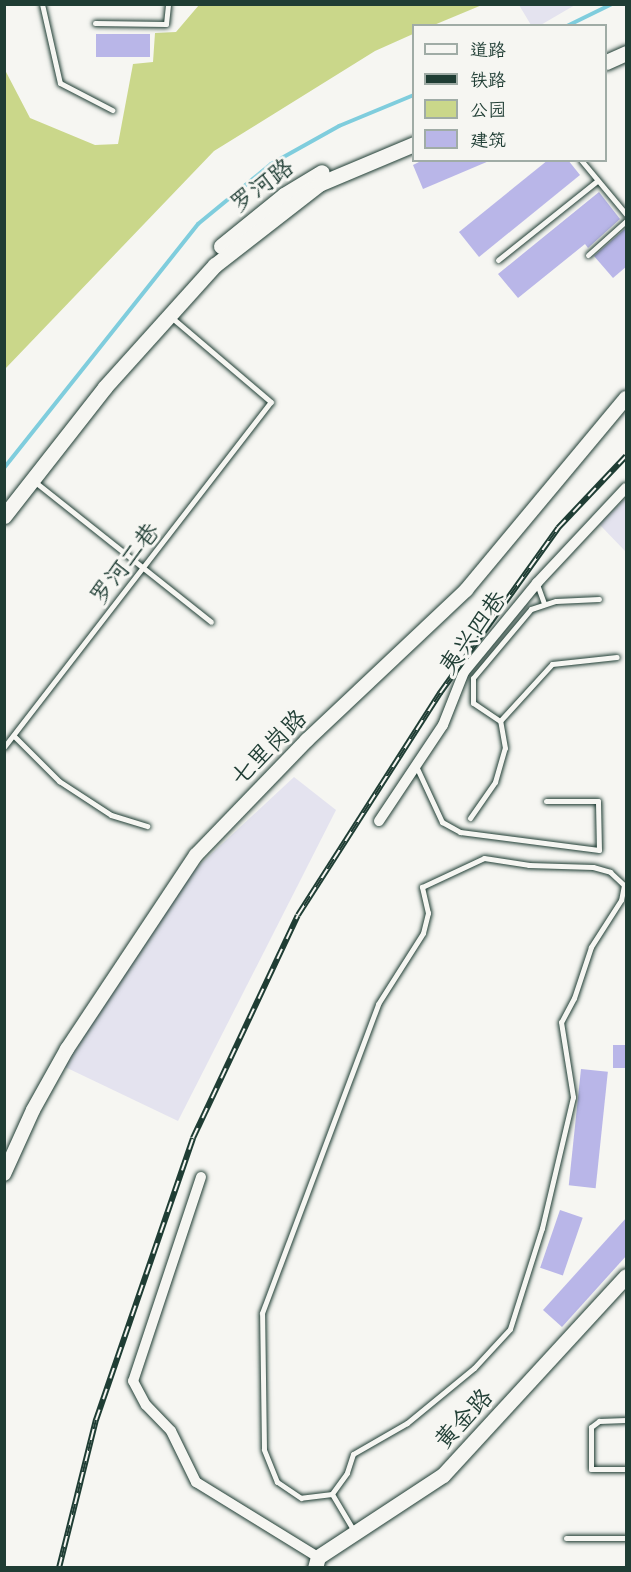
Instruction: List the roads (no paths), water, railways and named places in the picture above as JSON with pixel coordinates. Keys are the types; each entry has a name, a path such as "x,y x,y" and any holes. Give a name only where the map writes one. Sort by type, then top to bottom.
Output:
{"main road":[{"path":"607,51 627,42"},
{"path":"607,62 627,54"},
{"name":"罗河路","path":"169,315 206,259 284,195 312,177 412,134"},
{"name":"罗河路","path":"4,516 105,387 215,265 319,184 412,145"},
{"name":"黄金路","path":"317,1562 355,1533 443,1475 627,1276"}],"street":[{"name":"七里岗路","path":"4,1174 67,1048 196,855 307,740 466,590 627,398"},
{"name":"夷兴四巷","path":"379,821 443,725 464,672 537,583 627,488"},
{"path":"201,1177 133,1381 146,1405 171,1431 196,1482 317,1562"}],"lane":[{"path":"42,4 60,83 112,110"},
{"path":"94,23 166,24 168,4"},
{"path":"583,162 627,214"},
{"path":"498,260 597,181"},
{"path":"588,255 627,221"},
{"name":"罗河二巷","path":"4,747 145,568 271,402 169,315"},
{"path":"33,480 211,622"},
{"path":"537,583 544,603"},
{"path":"470,818 495,782 505,748 500,722 473,703 473,678 518,621 544,603 599,599"},
{"path":"500,722 552,664 617,657"},
{"path":"14,736 60,781 111,815 147,826"},
{"path":"416,766 442,822 460,832 598,850 598,801 546,801"},
{"path":"484,858 528,865 593,867 610,872 624,885 621,900 591,947 574,998 561,1022 573,1097 542,1228 510,1329 474,1368 407,1423 353,1454 347,1473 332,1494 301,1498 277,1482 264,1449 262,1313 378,1004 423,933 428,913 422,887 484,858"},
{"path":"627,1420 599,1421 591,1427 591,1469 627,1470"},
{"path":"332,1494 355,1533"},
{"path":"566,1538 627,1538"}],"waterway":[{"path":"571,24 612,4"},
{"path":"4,468 198,224 271,164 339,126 412,96"}],"railway":[{"path":"59,1568 96,1420 193,1138 298,915 440,693 558,528 626,456"}]}
